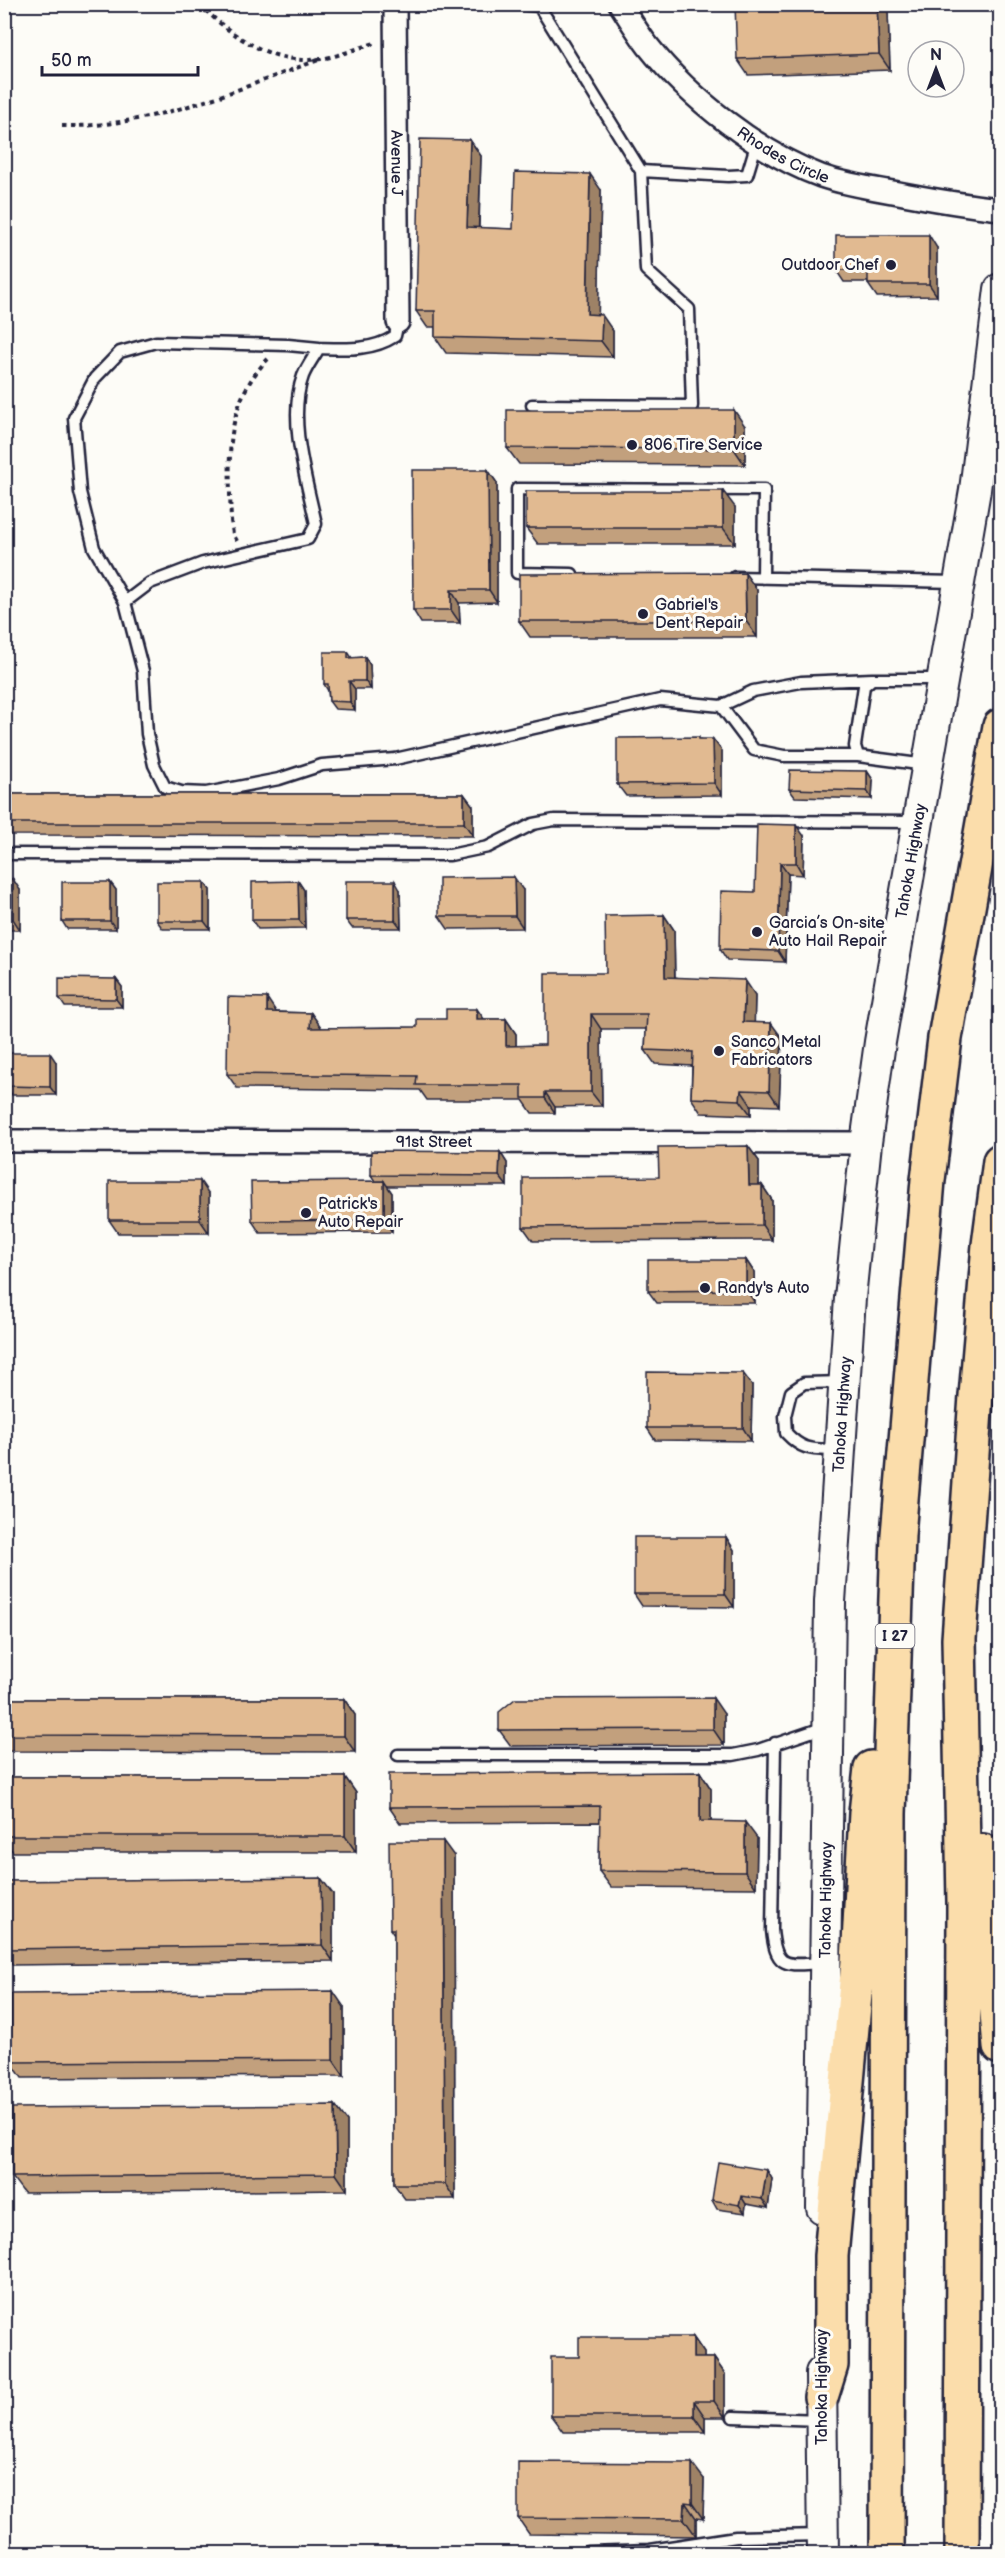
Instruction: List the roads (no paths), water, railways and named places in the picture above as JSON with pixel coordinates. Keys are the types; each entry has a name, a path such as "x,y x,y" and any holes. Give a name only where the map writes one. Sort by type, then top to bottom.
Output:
{"highway":[{"name":"I 27","path":"886,2553 889,1826 898,1555 921,1251 942,1061 964,922 1000,726"},
{"path":"962,2553 964,1902 960,1768 961,1613 989,1245 1000,1161"},
{"path":"821,2408 831,2365 831,2256 858,1962 866,1813 898,1555"},
{"path":"961,1613 1000,2047"}],"main road":[{"name":"Tahoka Highway","path":"823,2544 821,2408 824,1963 830,1602 850,1298 866,1143 880,1042 975,490 1000,289"}],"street":[{"name":"Avenue J","path":"395,4 398,322"},
{"name":"Rhodes Circle","path":"620,4 649,47 675,74 706,104 756,142 822,176 875,189 966,206 1000,209"},
{"name":"91st Street","path":"4,1141 866,1143"}],"lane":[{"path":"518,4 539,6 641,171 645,270 689,309 692,406 532,405"},
{"path":"641,171 747,175 756,142"},
{"path":"398,322 395,336 383,343 356,349 156,342 120,352 95,378 74,418 80,492 94,548 125,602 143,671 147,734 154,765 165,787 181,792 206,793 279,779 322,765 395,759 660,700 721,706 753,691 801,682 942,679"},
{"path":"125,602 150,583 203,563 308,539 316,524 298,441 300,393 303,376 320,348"},
{"path":"587,575 517,573 517,489 764,490 763,578"},
{"path":"728,577 959,582"},
{"path":"858,756 855,746 864,686 872,679"},
{"path":"721,706 754,750 784,756 858,756 928,765"},
{"path":"4,854 450,855 488,847 533,825 554,820 918,822"},
{"path":"841,1450 806,1449 796,1444 786,1433 785,1416 792,1392 804,1383 845,1382"},
{"path":"398,1755 732,1755 828,1726"},
{"path":"775,1743 772,1930 774,1952 779,1959 790,1964 824,1963"},
{"path":"733,2417 821,2408"},
{"path":"588,2552 650,2550 736,2537 823,2544"}],"place":[{"name":"Outdoor Chef","path":"891,265"},
{"name":"806 Tire Service","path":"632,445"},
{"name":"Gabriel's Dent Repair","path":"643,614"},
{"name":"Garcia’s On-site Auto Hail Repair","path":"757,932"},
{"name":"Sanco Metal Fabricators","path":"719,1051"},
{"name":"Patrick's Auto Repair","path":"306,1213"},
{"name":"Randy's Auto","path":"705,1288"}]}
